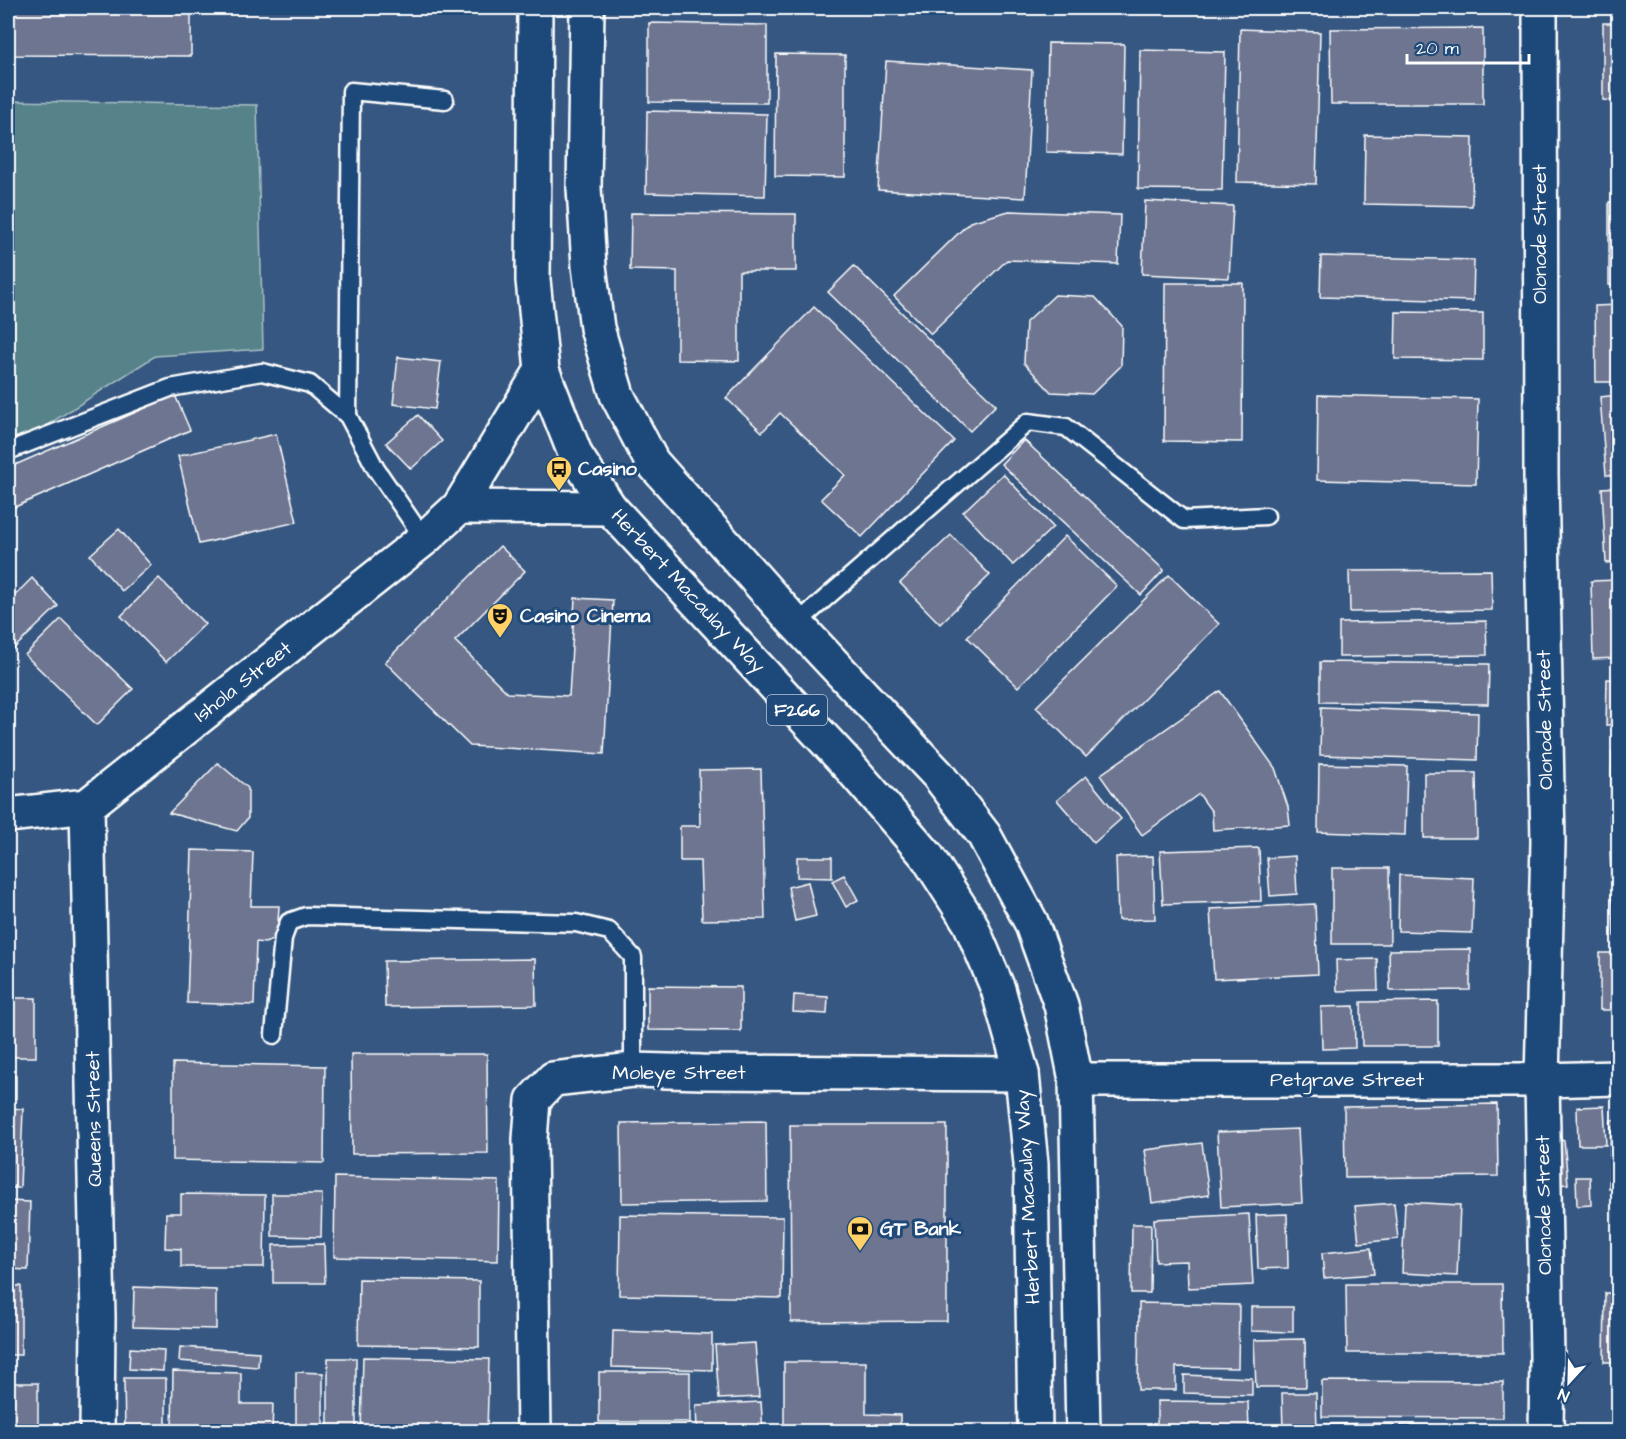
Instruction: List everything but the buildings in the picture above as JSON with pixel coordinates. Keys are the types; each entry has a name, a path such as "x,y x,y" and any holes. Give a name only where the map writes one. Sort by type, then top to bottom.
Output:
{"main road":[{"name":"Herbert Macaulay Way","path":"535,8 532,280 542,370 576,456 610,508 850,767 927,856 970,923 998,989 1022,1074 1030,1164 1035,1431"},
{"name":"F266","path":"587,8 584,188 589,266 597,328 617,395 652,462 796,624 938,775 984,835 1031,922 1061,1005 1076,1080 1083,1431"},
{"name":"Olonode Street","path":"1540,8 1541,475 1548,842 1542,1080 1547,1357 1546,1431"},
{"name":"Ishola Street","path":"87,806 424,538 459,507 542,370"},
{"path":"459,507 610,508"},
{"path":"8,815 87,806"},
{"name":"Queens Street","path":"87,806 98,1317 97,1431"},
{"name":"Moleye Street","path":"534,1431 530,1139 533,1100 553,1079 633,1070 1022,1074"},
{"name":"Petgrave Street","path":"1076,1080 1618,1078"}],"lane":[{"path":"348,416 351,91 445,100"},
{"path":"8,451 170,388 262,372 310,384 348,416 376,469 424,538"},
{"path":"796,624 1028,422 1066,426 1184,520 1266,516"},
{"path":"274,1035 283,938 289,922 306,916 576,923 609,931 633,957 633,1070"}],"green space":[{"path":"8,101 257,105 263,349 155,356 24,440 8,440"}],"place":[{"name":"Casino","path":"559,492"},
{"name":"Casino Cinema","path":"500,639"},
{"name":"GT Bank","path":"860,1252"}]}
